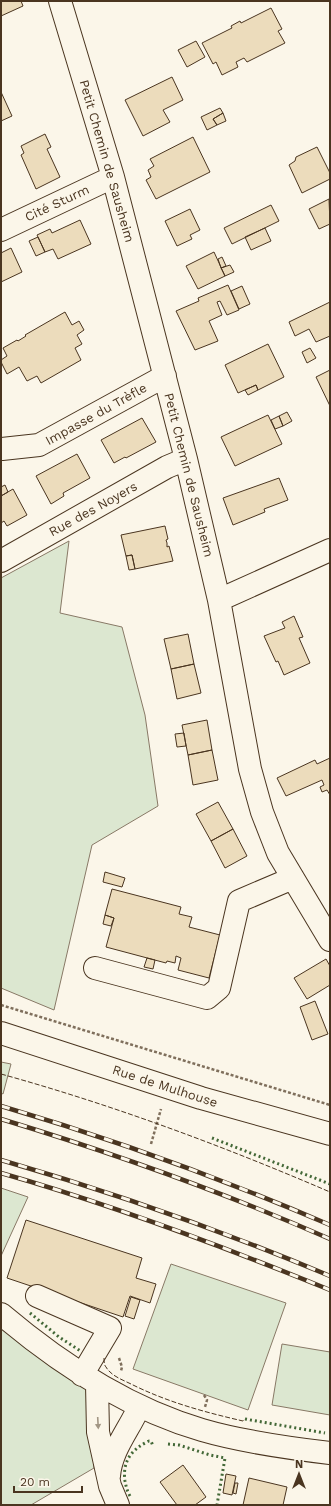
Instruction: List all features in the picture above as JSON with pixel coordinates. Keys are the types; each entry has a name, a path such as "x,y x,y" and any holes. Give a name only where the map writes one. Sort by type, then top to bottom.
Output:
{"street":[{"name":"Petit Chemin de Sausheim","path":"60,1 113,177 186,460 219,600 250,768 262,812 278,854 330,940"},
{"name":"Cité Sturm","path":"1,230 113,177"},
{"name":"Impasse du Trèfle","path":"2,449 40,445 165,376"},
{"name":"Rue des Noyers","path":"1,560 168,467 186,460"},
{"path":"219,600 330,550"},
{"path":"95,968 207,998 219,988 239,901 293,878"},
{"name":"Rue de Mulhouse","path":"1,1033 201,1098 330,1134"},
{"path":"37,1296 110,1328 90,1380 98,1432 109,1476"},
{"path":"1,1314 42,1347 90,1380 140,1407 167,1418 214,1433 259,1443 330,1453"},
{"path":"118,1505 110,1486 109,1476 112,1456 130,1427 140,1407"}],"path":[{"path":"1,1005 330,1105"},
{"path":"151,1144 156,1122"},
{"path":"110,1328 122,1367 122,1374"},
{"path":"204,1395 207,1400 205,1408"},
{"path":"199,1406 210,1409"}],"green space":[{"path":"69,541 60,613 122,627 145,715 158,806 92,845 54,1010 1,988 1,578"},
{"path":"1,1062 11,1064 3,1094 1,1093"},
{"path":"1,1188 28,1197 1,1256"},
{"path":"171,1264 286,1303 248,1410 133,1369"},
{"path":"1,1328 91,1391 94,1468 31,1505 1,1505"},
{"path":"282,1344 330,1352 330,1415 272,1405"}],"building":[{"path":"1,1 21,1 23,6 1,16"},
{"path":"271,8 282,29 278,31 285,43 247,62 244,58 236,62 238,67 222,75 216,62 213,64 202,43 232,28 231,26 240,21 241,23"},
{"path":"196,41 205,57 187,67 178,50"},
{"path":"172,77 183,100 163,110 170,122 143,136 125,100"},
{"path":"1,92 12,116 1,121"},
{"path":"220,108 223,113 213,119 217,125 207,130 201,117"},
{"path":"223,113 226,121 217,125 213,119"},
{"path":"45,134 51,147 47,149 60,177 36,189 21,155 24,153 21,146"},
{"path":"193,137 210,172 156,199 146,180 151,177 148,170 154,166 150,159"},
{"path":"317,147 330,173 330,179 302,193 289,165 295,161 296,157"},
{"path":"329,199 330,224 319,229 309,209"},
{"path":"271,205 279,221 232,244 224,228"},
{"path":"190,209 200,230 190,235 192,239 177,246 165,221"},
{"path":"80,220 91,244 58,259 53,249 45,252 37,235 50,229 52,233"},
{"path":"265,228 271,241 251,250 245,237"},
{"path":"38,237 45,252 36,256 29,241"},
{"path":"11,248 22,272 1,282 1,253"},
{"path":"214,252 225,276 198,289 186,266"},
{"path":"222,257 226,266 221,268 218,259"},
{"path":"230,265 234,272 225,276 221,268"},
{"path":"228,285 239,310 227,315 220,301 217,302 222,315 209,321 218,341 195,350 176,311 199,301 198,298"},
{"path":"242,286 250,304 239,309 231,291"},
{"path":"330,302 330,336 316,342 309,329 295,336 289,322"},
{"path":"65,312 72,325 79,321 84,330 77,335 82,344 75,348 81,360 41,383 37,376 27,381 19,367 7,374 1,362 1,360 7,356 3,348 17,340 18,341 26,336 25,335"},
{"path":"268,344 284,377 258,390 256,385 238,393 225,365"},
{"path":"310,348 316,358 307,363 302,352"},
{"path":"330,370 330,406 316,377"},
{"path":"256,385 258,390 248,395 245,390"},
{"path":"287,412 292,421 283,426 279,416"},
{"path":"268,415 282,444 235,466 221,437"},
{"path":"279,416 283,426 275,429 271,420"},
{"path":"142,418 156,442 114,463 101,440"},
{"path":"77,454 90,478 63,493 64,496 51,504 36,476"},
{"path":"279,478 288,500 264,509 265,512 233,525 223,498"},
{"path":"5,485 8,492 1,496 1,487"},
{"path":"13,489 27,515 7,526 4,521 1,523 1,496"},
{"path":"165,526 168,539 166,540 167,547 169,546 173,561 135,569 132,555 126,556 121,535"},
{"path":"132,555 135,569 129,570 126,556"},
{"path":"294,616 303,637 299,638 310,663 284,675 264,636 285,628 282,622"},
{"path":"188,634 194,664 171,669 164,639"},
{"path":"194,664 201,693 177,699 171,669"},
{"path":"207,720 212,750 188,755 182,725"},
{"path":"184,733 186,746 177,747 175,734"},
{"path":"212,750 218,780 193,785 188,755"},
{"path":"330,758 330,795 327,790 322,792 320,787 324,785 322,780 286,796 277,778 315,760 317,764"},
{"path":"218,802 233,829 211,841 196,814"},
{"path":"233,829 247,856 225,868 211,841"},
{"path":"105,872 125,878 122,887 103,882"},
{"path":"112,889 181,907 179,914 192,917 189,927 220,935 209,978 178,970 181,958 176,956 175,963 167,961 166,963 106,947 114,918 105,915"},
{"path":"105,915 114,918 111,926 103,924"},
{"path":"147,958 155,960 153,969 144,967"},
{"path":"326,959 330,966 330,985 307,999 294,978"},
{"path":"315,1001 328,1034 312,1040 300,1007"},
{"path":"26,1220 142,1258 136,1278 156,1284 150,1303 130,1296 123,1317 7,1278"},
{"path":"131,1297 140,1300 134,1319 125,1316"},
{"path":"183,1465 206,1497 195,1505 177,1505 160,1482"},
{"path":"226,1474 236,1476 232,1495 223,1493"},
{"path":"249,1478 287,1487 283,1505 243,1505"},
{"path":"235,1483 238,1483 236,1494 233,1493"}],"railway":[{"path":"1,1106 126,1146 208,1176 330,1225"},
{"path":"1,1119 85,1145 167,1174 249,1205 330,1239"},
{"path":"1,1160 84,1185 167,1213 249,1243 330,1276"},
{"path":"1,1173 126,1212 330,1290"}],"hedge":[{"path":"212,1138 330,1184"},
{"path":"30,1313 59,1337 82,1352"},
{"path":"245,1419 325,1433"},
{"path":"130,1496 127,1490 124,1474 127,1462 133,1452 143,1444 151,1441 153,1446"},
{"path":"168,1444 179,1445 225,1458 217,1505"}],"fence":[{"path":"1,1074 85,1099 167,1127 330,1192"},
{"path":"104,1358 104,1363 111,1373 145,1390 200,1410 243,1421 245,1419"}]}
